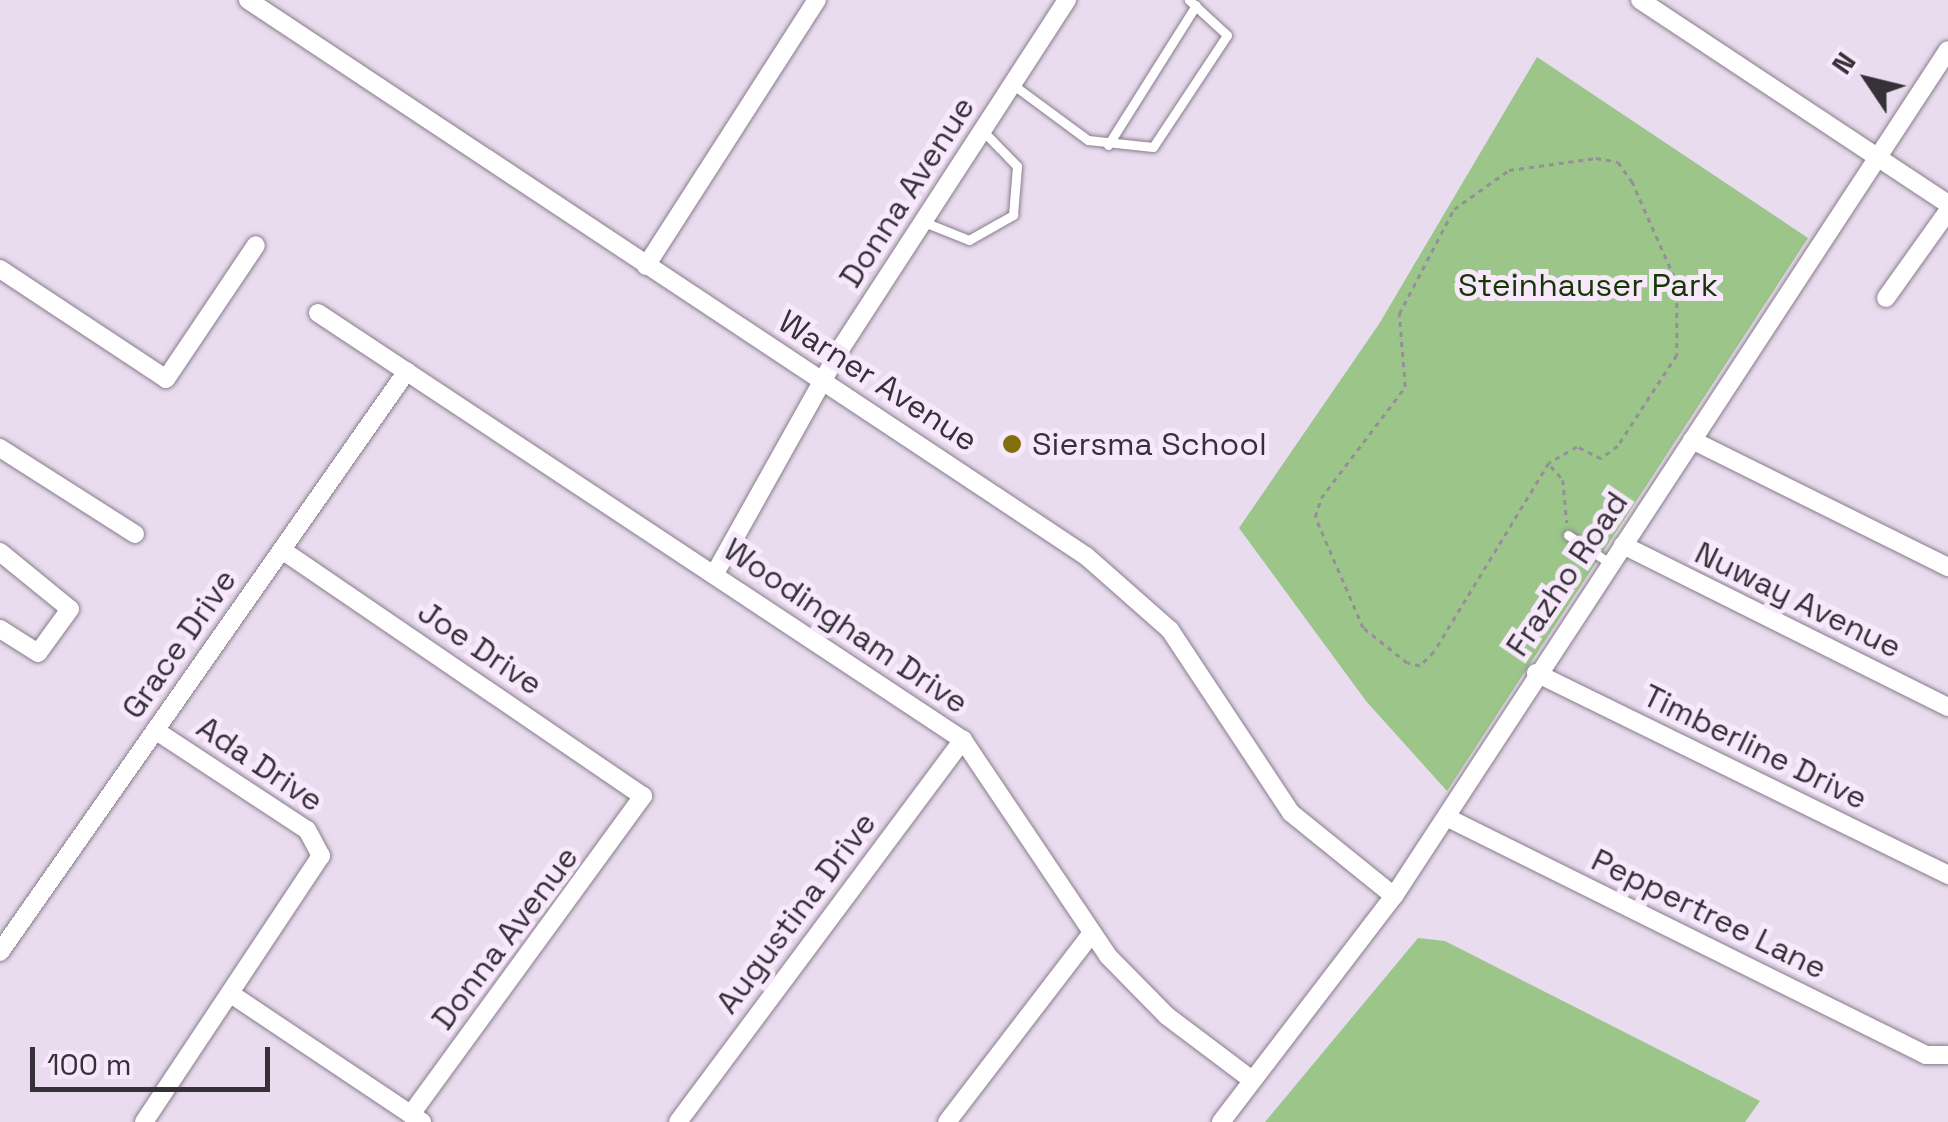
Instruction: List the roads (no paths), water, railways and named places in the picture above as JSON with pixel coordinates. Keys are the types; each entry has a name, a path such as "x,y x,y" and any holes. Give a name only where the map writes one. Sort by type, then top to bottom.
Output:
{"street":[{"name":"Warner Avenue","path":"248,0 824,380 1151,610 1291,812 1394,896"},
{"path":"646,266 817,0"},
{"name":"Donna Avenue","path":"714,574 824,380 1067,0"},
{"path":"1640,0 1948,208 1886,298"},
{"name":"Frazho Road","path":"1221,1122 1394,896 1608,562 1880,160 1948,50"},
{"path":"0,270 166,380 256,244"},
{"name":"Woodingham Drive","path":"318,313 963,740 1091,934 1166,1016 1252,1080"},
{"name":"Grace Drive","path":"0,952 407,372"},
{"path":"1692,440 1948,567"},
{"path":"0,448 135,534"},
{"name":"Nuway Avenue","path":"1623,545 1948,707"},
{"name":"Joe Drive","path":"282,550 643,796"},
{"path":"0,552 68,602 49,649 30,651 2,634"},
{"name":"Timberline Drive","path":"1536,673 1948,875"},
{"name":"Ada Drive","path":"155,730 307,830 321,856 231,994"},
{"name":"Augustina Drive","path":"678,1122 963,740"},
{"name":"Donna Avenue","path":"417,1118 643,796"},
{"name":"Peppertree Lane","path":"1446,817 1918,1051 1948,1055"},
{"path":"947,1122 1091,934"},
{"path":"144,1122 231,994 417,1118"}],"lane":[{"path":"1012,84 1108,145 1153,148 1227,35 1193,2 1108,145"},
{"path":"924,222 969,240 1013,216 1017,166 983,130"},
{"path":"1568,534 1608,562"}],"place":[{"name":"Siersma School","path":"1012,444"}],"park label":[{"name":"Steinhauser Park","path":"1588,285"}]}
